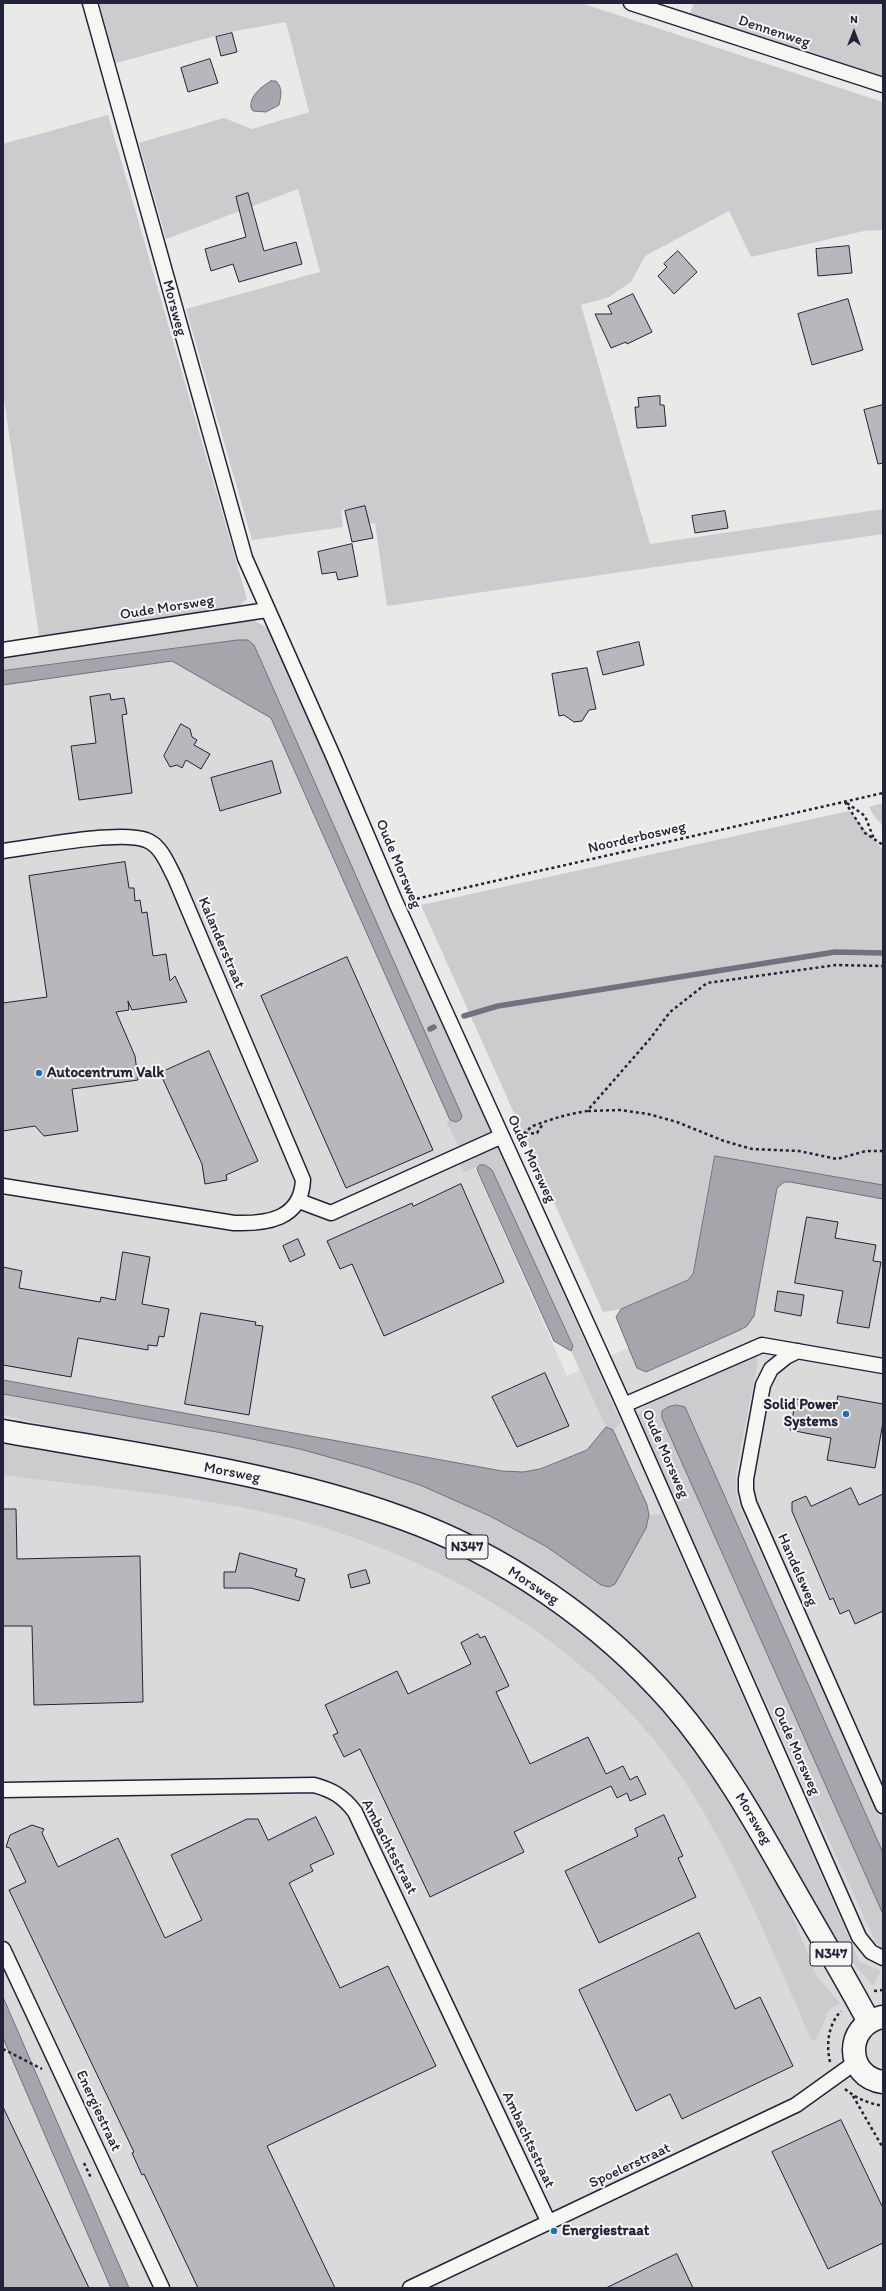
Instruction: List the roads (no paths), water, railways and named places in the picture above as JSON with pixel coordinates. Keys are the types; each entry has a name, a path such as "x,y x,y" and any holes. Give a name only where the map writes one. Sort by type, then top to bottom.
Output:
{"main road":[{"name":"Morsweg","path":"3,1431 256,1476 339,1498 403,1518 457,1541 514,1572 558,1602 631,1662 672,1703 722,1767 876,2019"},
{"name":"N347","path":"856,2062 854,2053 857,2035 876,2019"},
{"path":"856,2062 866,2075 883,2082"}],"street":[{"name":"Morsweg","path":"90,3 245,558 267,610"},
{"name":"Dennenweg","path":"631,3 883,85"},
{"name":"Oude Morsweg","path":"3,650 267,610 334,758 396,903 624,1405 859,1937 871,1952 883,1958"},
{"name":"Kalanderstraat","path":"3,851 113,836 146,840 159,848 175,878 301,1174 302,1190 299,1201"},
{"path":"3,1186 234,1224 249,1224 275,1220 287,1213 299,1201 331,1213 502,1136"},
{"path":"624,1405 762,1345 883,1366"},
{"name":"Handelsweg","path":"798,1351 778,1362 766,1377 748,1463 746,1490 749,1503 883,1806"},
{"name":"Ambachtsstraat","path":"3,1790 314,1785 331,1790 346,1800 355,1812 549,2223"},
{"name":"Energiestraat","path":"3,1949 162,2288"},
{"name":"Spoelerstraat","path":"410,2288 796,2105 856,2062"}],"waterway":[{"path":"464,1016 498,1006 835,952 883,953"},
{"path":"430,1029 434,1027"}],"place":[{"name":"Autocentrum Valk","path":"39,1073"},
{"name":"Solid Power Systems","path":"846,1414"},
{"name":"Energiestraat","path":"554,2231"}]}
